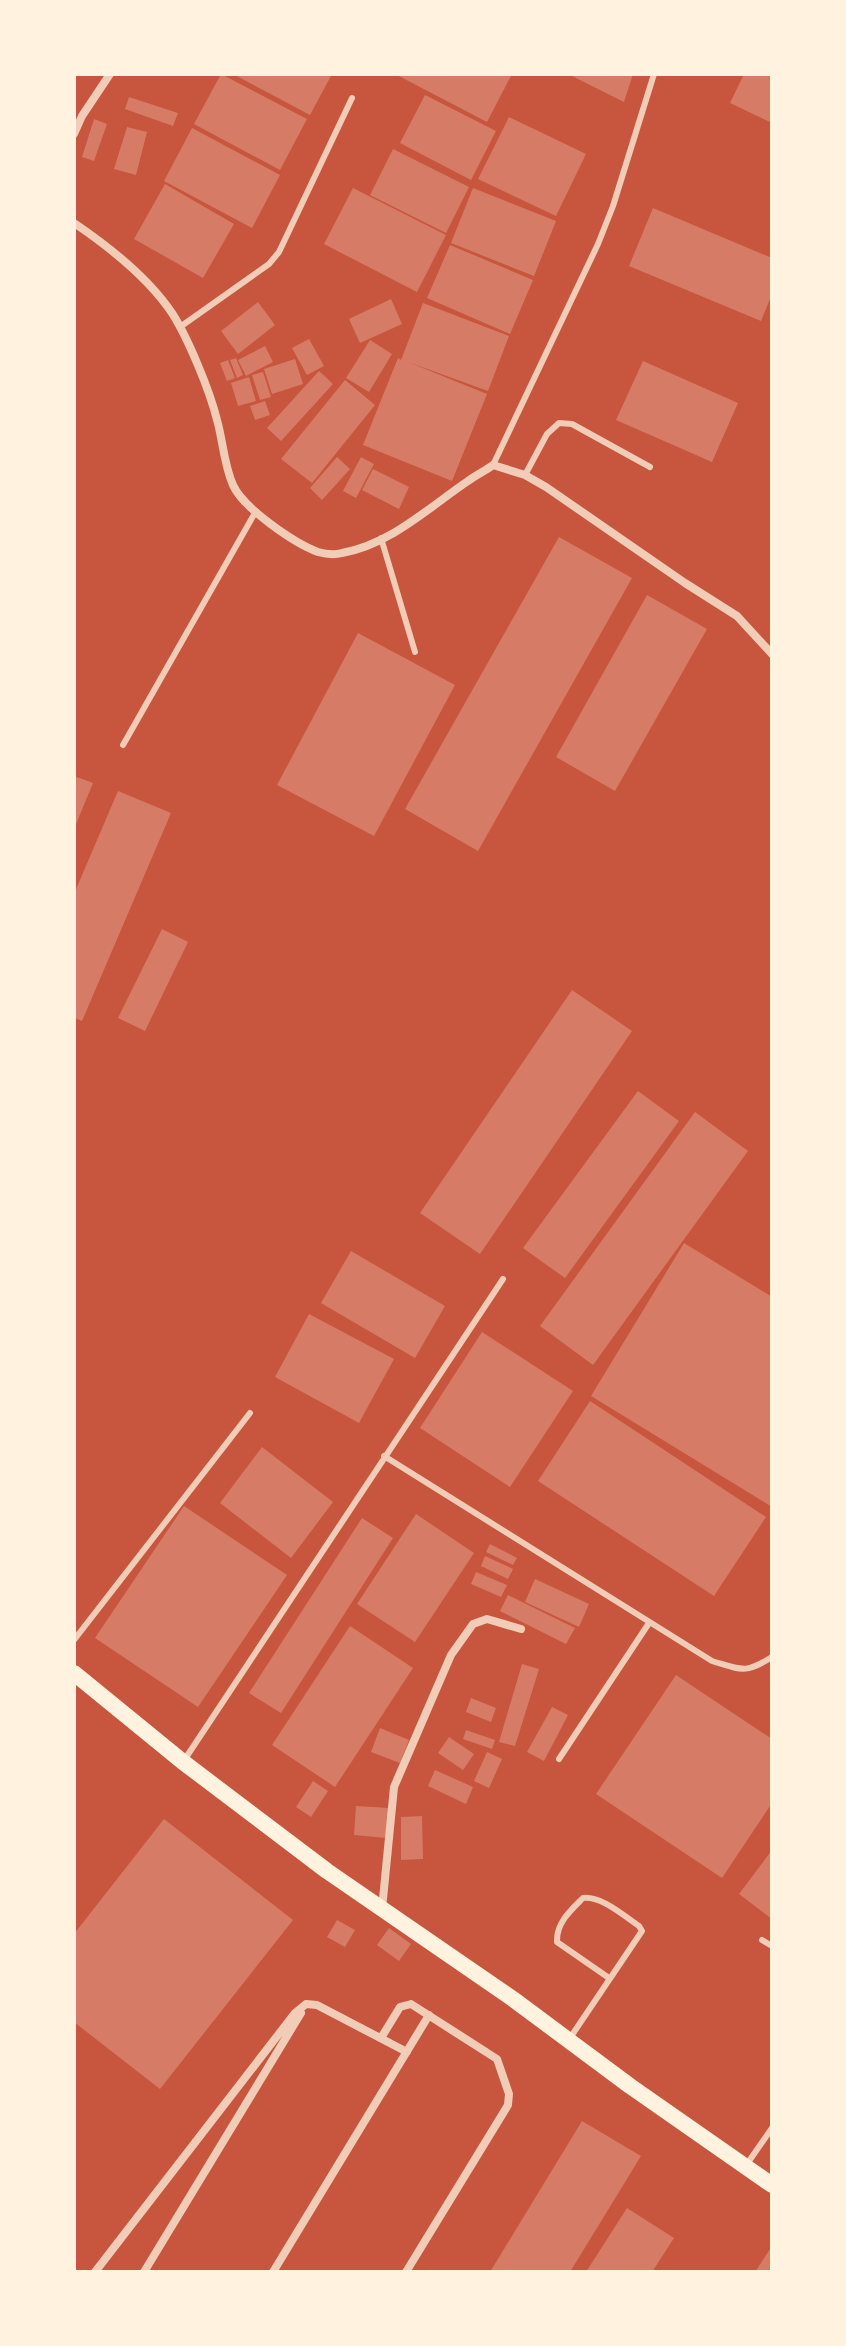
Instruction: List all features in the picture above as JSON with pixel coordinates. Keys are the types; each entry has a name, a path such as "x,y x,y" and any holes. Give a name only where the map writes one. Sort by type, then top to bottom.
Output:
{"main road":[{"path":"74,1673 183,1762 327,1871 513,1999 772,2185"}],"street":[{"path":"74,134 82,116 110,74"},
{"path":"74,223 124,262 159,297 180,327 217,417 233,486 256,511 288,535 320,553 351,551 412,523 493,465 525,475 737,616 772,654"},
{"path":"382,1909 394,1787 451,1655 473,1624 487,1619 521,1629"},
{"path":"144,2272 306,2004"},
{"path":"95,2272 295,2013 306,2004 317,2005 407,2052"},
{"path":"381,2038 400,2007 411,2004 497,2059 509,2094 508,2105 406,2272"},
{"path":"273,2272 429,2015"}],"lane":[{"path":"493,465 598,244 654,74"},
{"path":"180,327 262,270 279,252 352,98"},
{"path":"525,475 547,434 559,423 572,424 650,467"},
{"path":"123,745 256,511"},
{"path":"381,538 415,652"},
{"path":"183,1762 503,1279"},
{"path":"74,1640 250,1413"},
{"path":"384,1456 712,1661 753,1669 772,1657"},
{"path":"559,1759 649,1623"},
{"path":"568,2040 642,1931 642,1928 601,1902 590,1897 583,1898 560,1924 557,1942 609,1978"},
{"path":"762,1940 772,1946"},
{"path":"745,2167 772,2128"}],"building":[{"path":"221,74 307,119 280,170 194,124"},
{"path":"233,74 332,74 310,115"},
{"path":"395,74 512,74 487,122"},
{"path":"568,74 633,74 624,102"},
{"path":"744,74 772,74 772,123 730,103"},
{"path":"425,95 496,131 471,180 400,143"},
{"path":"129,97 178,113 173,126 125,109"},
{"path":"509,117 586,154 556,216 478,179"},
{"path":"94,119 107,124 94,161 82,157"},
{"path":"127,127 147,132 136,175 114,169"},
{"path":"192,128 280,175 252,228 164,181"},
{"path":"393,149 469,187 446,233 370,195"},
{"path":"165,184 234,224 203,278 134,239"},
{"path":"353,188 446,235 417,292 324,244"},
{"path":"473,188 556,221 534,276 451,243"},
{"path":"653,208 772,258 772,294 761,321 629,266"},
{"path":"450,245 533,280 510,334 427,298"},
{"path":"391,299 402,324 360,343 349,319"},
{"path":"258,302 275,325 238,354 221,331"},
{"path":"423,303 509,336 488,391 408,362 487,394 452,481 363,445"},
{"path":"309,339 324,366 307,375 292,348"},
{"path":"370,340 392,354 369,392 346,378"},
{"path":"265,346 273,362 246,376 238,360"},
{"path":"236,358 243,375 237,378 230,360"},
{"path":"295,359 303,384 272,394 264,369"},
{"path":"228,360 235,378 227,381 220,363"},
{"path":"643,361 738,403 712,462 616,420"},
{"path":"319,371 333,384 281,441 267,428"},
{"path":"263,372 271,397 260,400 252,375"},
{"path":"249,377 256,401 238,406 231,383"},
{"path":"345,380 375,405 312,483 281,459"},
{"path":"265,401 270,415 255,420 250,406"},
{"path":"337,457 350,469 322,500 310,488"},
{"path":"361,457 374,464 356,498 343,491"},
{"path":"373,469 409,487 399,509 362,490"},
{"path":"559,537 632,578 478,851 405,809"},
{"path":"647,595 707,629 615,791 556,757"},
{"path":"358,633 455,685 374,836 277,785"},
{"path":"74,776 93,783 74,829"},
{"path":"118,791 171,813 82,1021 74,1018 74,894"},
{"path":"162,929 188,942 145,1031 118,1018"},
{"path":"572,990 632,1031 480,1254 420,1213"},
{"path":"638,1091 679,1121 565,1278 523,1248"},
{"path":"695,1112 748,1151 593,1365 540,1326"},
{"path":"684,1243 772,1297 772,1507 591,1396"},
{"path":"351,1251 445,1306 415,1358 321,1303"},
{"path":"309,1314 394,1359 359,1423 275,1377"},
{"path":"482,1332 573,1391 510,1487 420,1428"},
{"path":"590,1401 766,1517 714,1596 538,1481"},
{"path":"262,1447 333,1502 291,1558 220,1503"},
{"path":"184,1506 287,1575 198,1707 95,1638"},
{"path":"416,1514 474,1553 415,1642 357,1604"},
{"path":"362,1518 393,1538 281,1713 249,1693"},
{"path":"490,1544 517,1558 513,1565 486,1552"},
{"path":"485,1556 513,1569 508,1579 481,1566"},
{"path":"476,1572 507,1585 501,1597 471,1584"},
{"path":"535,1579 589,1604 579,1627 525,1602"},
{"path":"508,1595 575,1628 566,1644 500,1611"},
{"path":"350,1626 413,1668 335,1787 272,1745"},
{"path":"522,1664 539,1669 515,1746 499,1742"},
{"path":"676,1675 772,1739 772,1803 722,1878 596,1794"},
{"path":"471,1698 496,1708 491,1722 466,1712"},
{"path":"552,1707 568,1715 544,1761 527,1752"},
{"path":"380,1728 409,1740 400,1763 371,1752"},
{"path":"466,1730 495,1740 492,1749 463,1739"},
{"path":"449,1737 474,1754 463,1770 438,1753"},
{"path":"487,1752 502,1759 489,1788 474,1781"},
{"path":"435,1770 473,1787 466,1804 428,1786"},
{"path":"313,1781 328,1791 311,1817 296,1807"},
{"path":"356,1806 389,1808 387,1838 354,1835"},
{"path":"422,1816 423,1859 401,1860 401,1817"},
{"path":"164,1819 293,1920 160,2089 74,2022 74,1934"},
{"path":"772,1850 772,1919 739,1894"},
{"path":"337,1920 355,1930 345,1947 327,1937"},
{"path":"389,1928 411,1944 399,1961 377,1945"},
{"path":"582,2121 641,2156 570,2272 490,2272"},
{"path":"627,2208 674,2238 652,2272 586,2272"},
{"path":"770,2249 772,2272 755,2272"}]}
